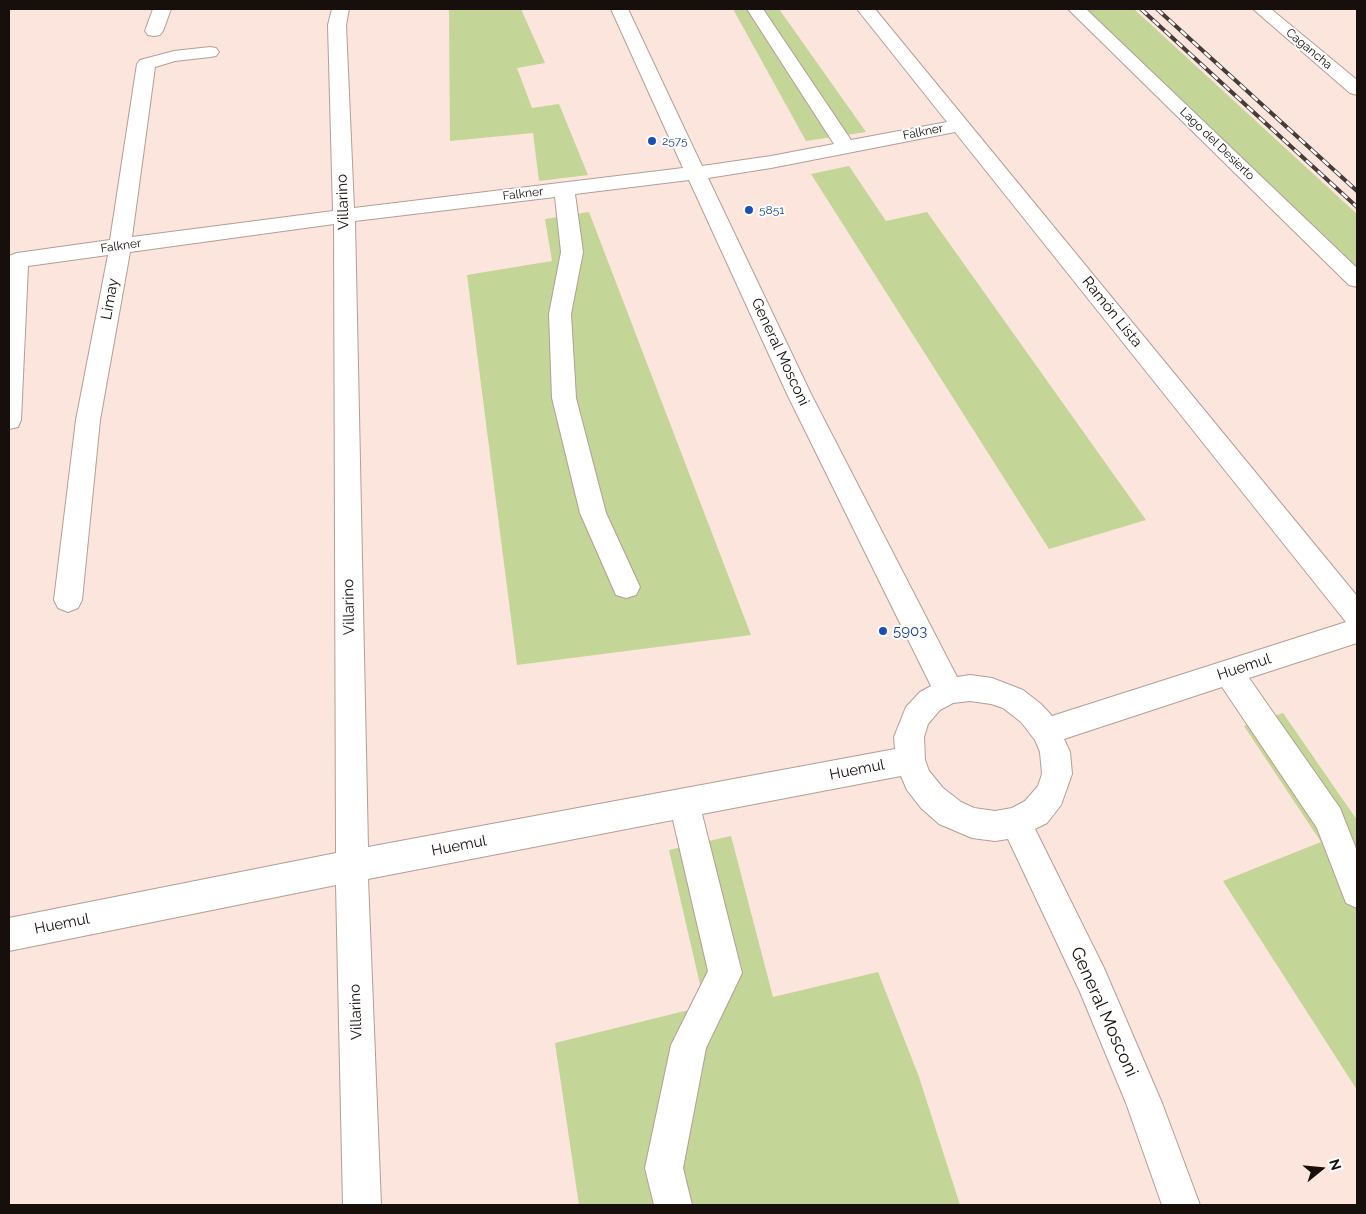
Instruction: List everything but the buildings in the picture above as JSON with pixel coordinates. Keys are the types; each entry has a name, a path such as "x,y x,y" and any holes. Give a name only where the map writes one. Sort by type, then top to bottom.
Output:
{"street":[{"path":"154,31 162,9"},
{"name":"Villarino","path":"340,9 337,25 344,216 352,866 362,1205"},
{"name":"General Mosconi","path":"619,9 799,394 949,691"},
{"path":"755,9 846,147"},
{"name":"Ramón Lista","path":"866,9 1357,616"},
{"name":"Lago del Desierto","path":"1076,9 1357,280"},
{"name":"Cagancha","path":"1261,9 1357,89"},
{"name":"Limay","path":"68,600 88,420 120,246 146,64 174,56 210,52"},
{"name":"Falkner","path":"9,420 18,260 344,216 696,173 771,162 960,124"},
{"path":"564,189 572,252 560,314 564,398 593,513 626,587"},
{"name":"Huemul","path":"1046,730 1357,631"},
{"path":"1228,672 1329,819 1357,892"},
{"path":"970,688 992,691 1013,699 1031,713 1046,730 1055,752 1057,774 1055,781 1050,795 1036,812 1016,822 995,826 972,823 950,813 932,798 918,780 910,760 909,737 916,717 930,701 949,691 970,688"},
{"name":"Huemul","path":"9,935 352,866 910,760"},
{"path":"673,1205 664,1168 689,1044 725,973 684,803"},
{"name":"General Mosconi","path":"1016,822 1092,980 1144,1103 1181,1205"}],"green space":[{"path":"449,9 521,9 545,63 517,68 532,108 559,104 588,175 539,181 533,133 450,141"},
{"path":"733,9 779,9 866,132 806,141"},
{"path":"1084,9 1134,9 1357,214 1357,272"},
{"path":"849,166 886,221 927,212 1146,520 1049,549 811,174"},
{"path":"589,212 751,635 517,665 467,275 552,261 545,219"},
{"path":"1283,713 1357,820 1357,1090 1223,881 1321,842 1244,726"},
{"path":"731,836 773,997 878,972 919,1077 960,1205 579,1205 555,1043 705,1006 669,850"}],"railway":[{"path":"1141,9 1357,207"},
{"path":"1157,9 1357,191"}],"place":[{"name":"2575","path":"652,141"},
{"name":"5851","path":"749,210"},
{"name":"5903","path":"883,631"}]}
